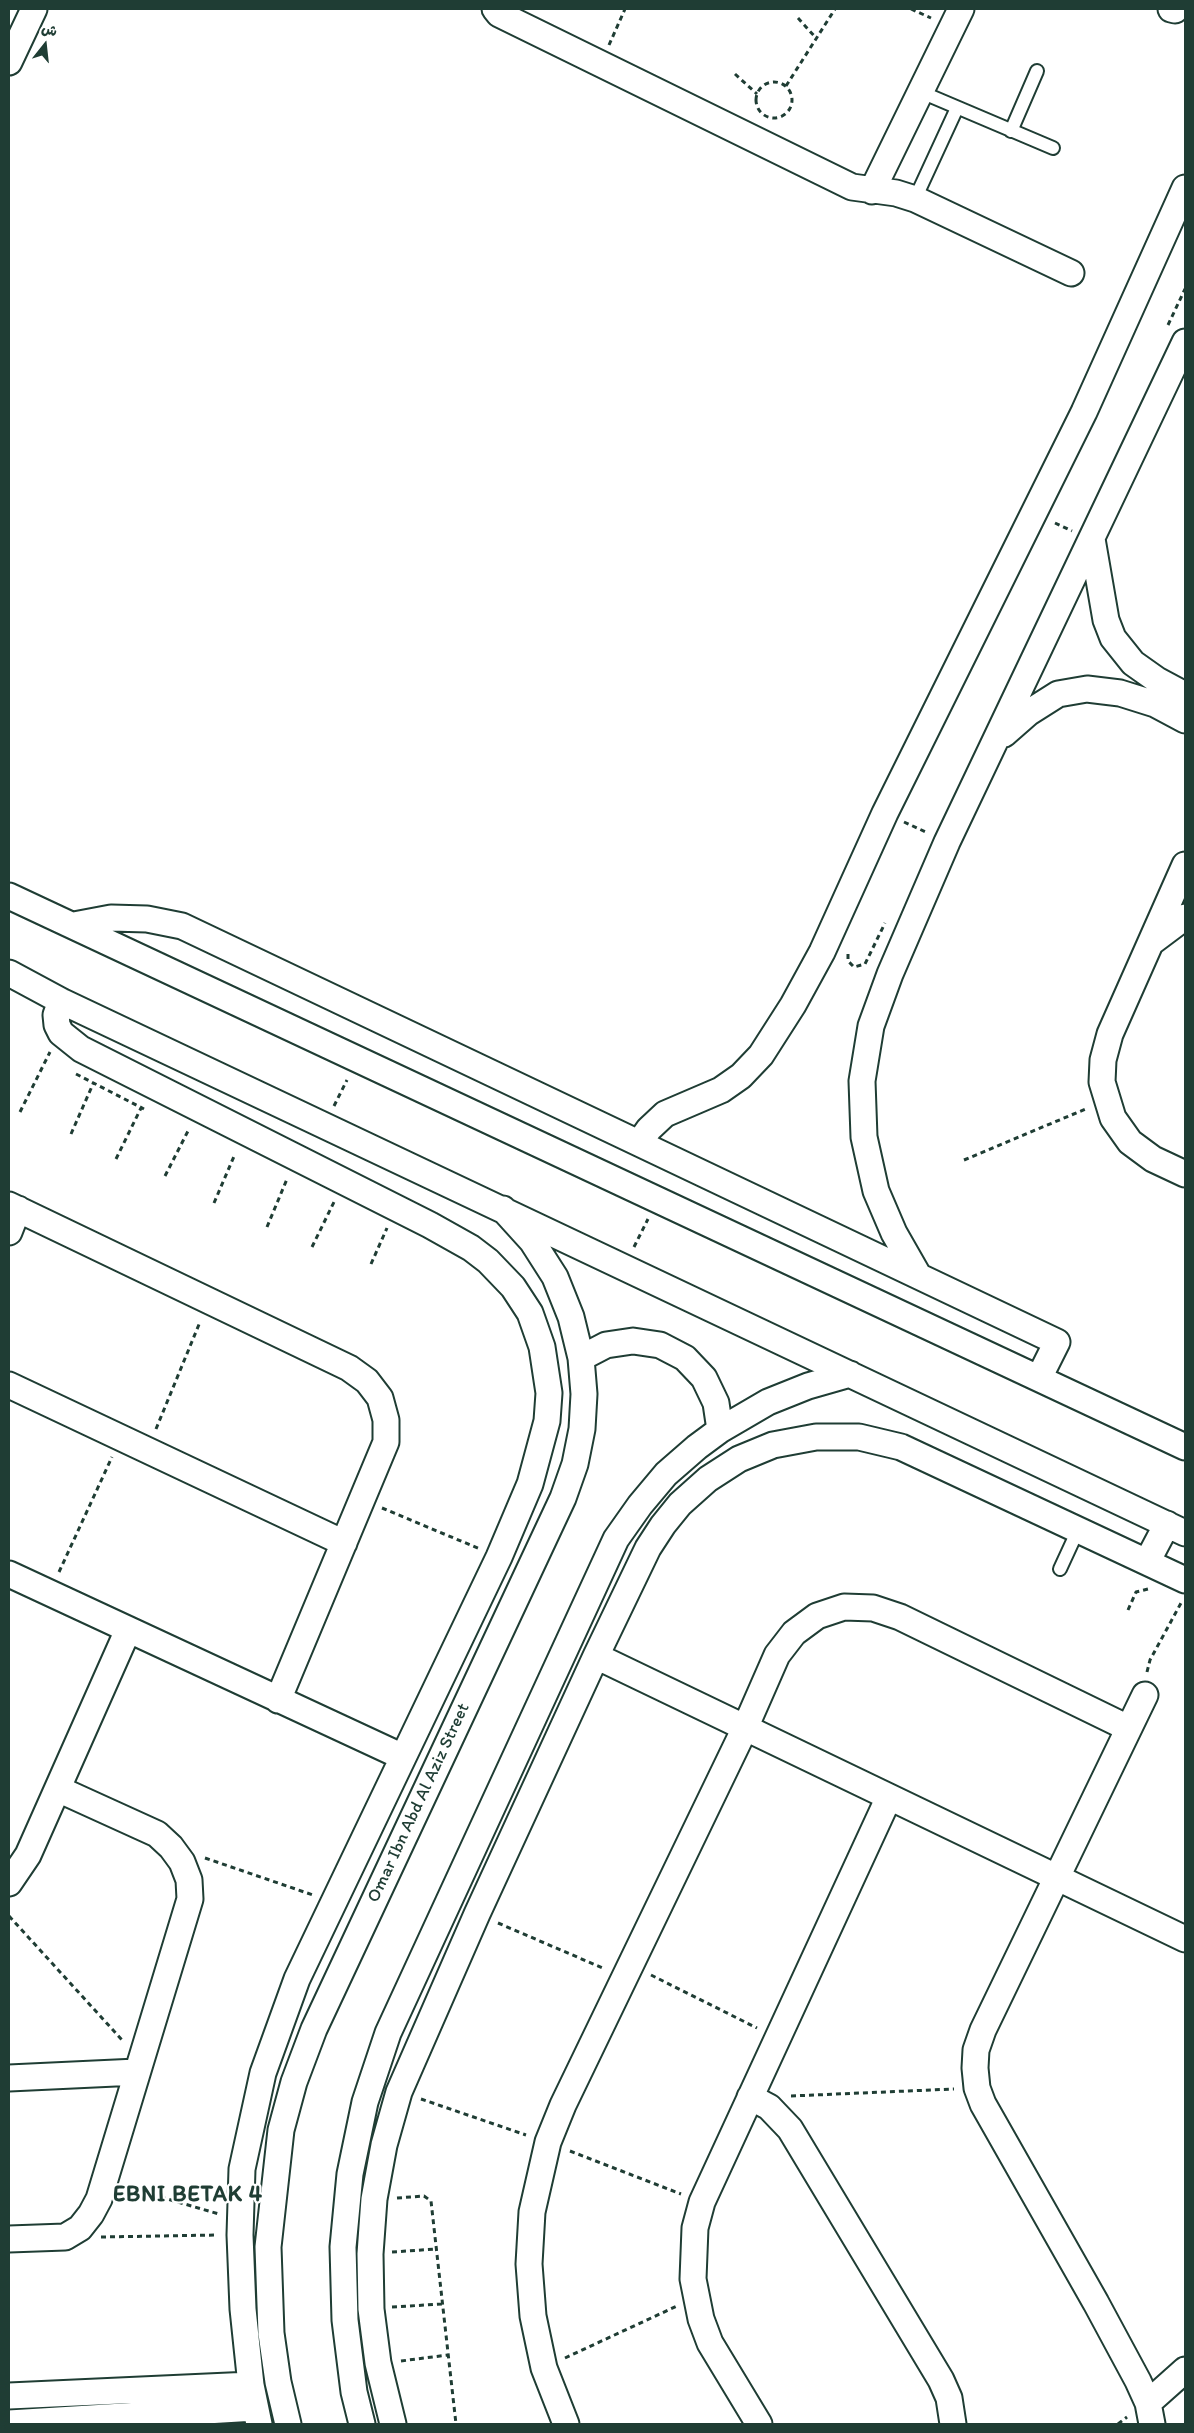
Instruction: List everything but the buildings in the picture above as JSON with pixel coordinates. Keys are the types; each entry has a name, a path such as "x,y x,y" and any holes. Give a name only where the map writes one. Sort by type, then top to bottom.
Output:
{"street":[{"path":"9,62 34,9"},
{"path":"495,9 499,14 852,187 896,193 915,199 1071,272"},
{"path":"872,191 961,9"},
{"path":"639,1143 648,1129 665,1114 721,1090 741,1076 761,1055 778,1032 897,823 1033,514 1084,412 1185,188"},
{"path":"918,1275 894,1234 876,1191 864,1137 862,1081 871,1026 890,974 932,839 994,743 1185,342"},
{"path":"1092,539 1106,620 1113,638 1133,663 1157,680 1185,695"},
{"path":"994,743 1028,713 1058,694 1087,689 1120,693 1155,704 1185,720"},
{"path":"1185,865 1110,1034 1105,1051 1102,1082 1106,1101 1113,1118 1130,1142 1153,1159 1185,1174"},
{"path":"9,896 1185,1448"},
{"path":"1151,943 1185,917"},
{"path":"74,926 111,918 147,919 182,926 1057,1342 1039,1378"},
{"path":"9,973 61,1001 1176,1529 1147,1562"},
{"path":"61,1001 56,1015 57,1025 62,1033 92,1055 459,1241 488,1261 513,1288 530,1313 542,1347 549,1393 547,1421 530,1484 497,1563 297,1979 262,2073 242,2169 240,2228 243,2309 255,2406"},
{"path":"9,1232 14,1207 349,1368 367,1380 382,1406 386,1420 386,1442 278,1700"},
{"name":"Omar Ibn Abd Al Aziz Street","path":"288,2424 278,2382 271,2333 268,2246 281,2130 294,2082 330,1993 563,1498 575,1464 582,1430 584,1394 581,1358 571,1317 555,1277 532,1241 503,1209"},
{"path":"581,1358 606,1345 633,1341 660,1345 685,1358 704,1378 716,1403 720,1430"},
{"path":"362,2424 354,2392 344,2320 343,2247 350,2174 365,2102 388,2033 616,1539 666,1474 696,1447 720,1430 768,1402 808,1386 850,1374"},
{"path":"9,1385 344,1543"},
{"path":"393,2424 378,2363 371,2309 370,2254 374,2199 384,2145 399,2092 477,1914 596,1656 648,1548 663,1524 680,1504 708,1479 739,1459 773,1445 816,1437 859,1437 901,1447 1147,1562 1181,1597"},
{"path":"497,1563 523,1582"},
{"path":"9,1574 403,1757"},
{"path":"566,2424 544,2368 533,2316 529,2264 532,2212 548,2142 563,2105 745,1728 777,1656 794,1632 817,1616 844,1607 873,1608 900,1617 1128,1728"},
{"path":"9,1883 28,1855 128,1630"},
{"path":"596,1656 1185,1939"},
{"path":"1146,1695 1128,1728 983,2030 976,2050 975,2068 977,2088 984,2104 1096,2303 1150,2413 1185,2370"},
{"path":"9,2239 66,2237 80,2228 91,2214 104,2181 190,1899 189,1880 182,1862 172,1846 157,1834 58,1789"},
{"path":"759,2424 710,2342 696,2297 692,2252 702,2202 889,1797"},
{"path":"489,1816 516,1829"},
{"path":"297,1979 330,1993"},
{"path":"9,2078 137,2072"},
{"path":"750,2098 769,2107 790,2128 941,2380 949,2398 953,2424"},
{"path":"240,2228 270,2222"},
{"path":"9,2396 255,2406"},
{"path":"9,2423 47,2422 255,2406"}],"lane":[{"path":"1011,131 1037,71"},
{"path":"921,92 1053,148"},
{"path":"915,199 957,108"},
{"path":"1060,1569 1078,1530"}],"path":[{"path":"600,64 625,9"},
{"path":"786,86 836,9"},
{"path":"798,18 816,38"},
{"path":"735,74 757,94 758,108 762,114 776,118 788,112 792,105 790,92 780,82 766,84 757,94"},
{"path":"1033,514 1092,539"},
{"path":"897,823 910,814"},
{"path":"897,823 932,839"},
{"path":"848,953 848,961 854,967 865,964 887,918"},
{"path":"20,1112 62,1033"},
{"path":"325,1125 357,1059"},
{"path":"71,1134 93,1084"},
{"path":"964,1160 1106,1101"},
{"path":"116,1159 142,1108"},
{"path":"165,1176 188,1130"},
{"path":"214,1203 235,1154"},
{"path":"267,1227 287,1179"},
{"path":"623,1268 657,1200"},
{"path":"312,1247 334,1202"},
{"path":"371,1264 387,1228"},
{"path":"147,1451 209,1301"},
{"path":"50,1593 121,1438"},
{"path":"363,1500 497,1563"},
{"path":"1128,1610 1136,1592 1150,1589"},
{"path":"1150,1660 1181,1597"},
{"path":"172,1846 335,1902"},
{"path":"477,1914 627,1971 777,2038"},
{"path":"9,1916 115,2030 132,2057 137,2072"},
{"path":"790,2096 977,2088"},
{"path":"104,2181 240,2228"},
{"path":"374,2199 424,2196 429,2199 456,2424"},
{"path":"66,2237 240,2228"},
{"path":"370,2254 436,2249"},
{"path":"544,2368 696,2297"},
{"path":"371,2309 442,2304"},
{"path":"378,2363 448,2356"}],"district":[{"name":"EBNI BETAK 4","path":"188,2195"}]}
